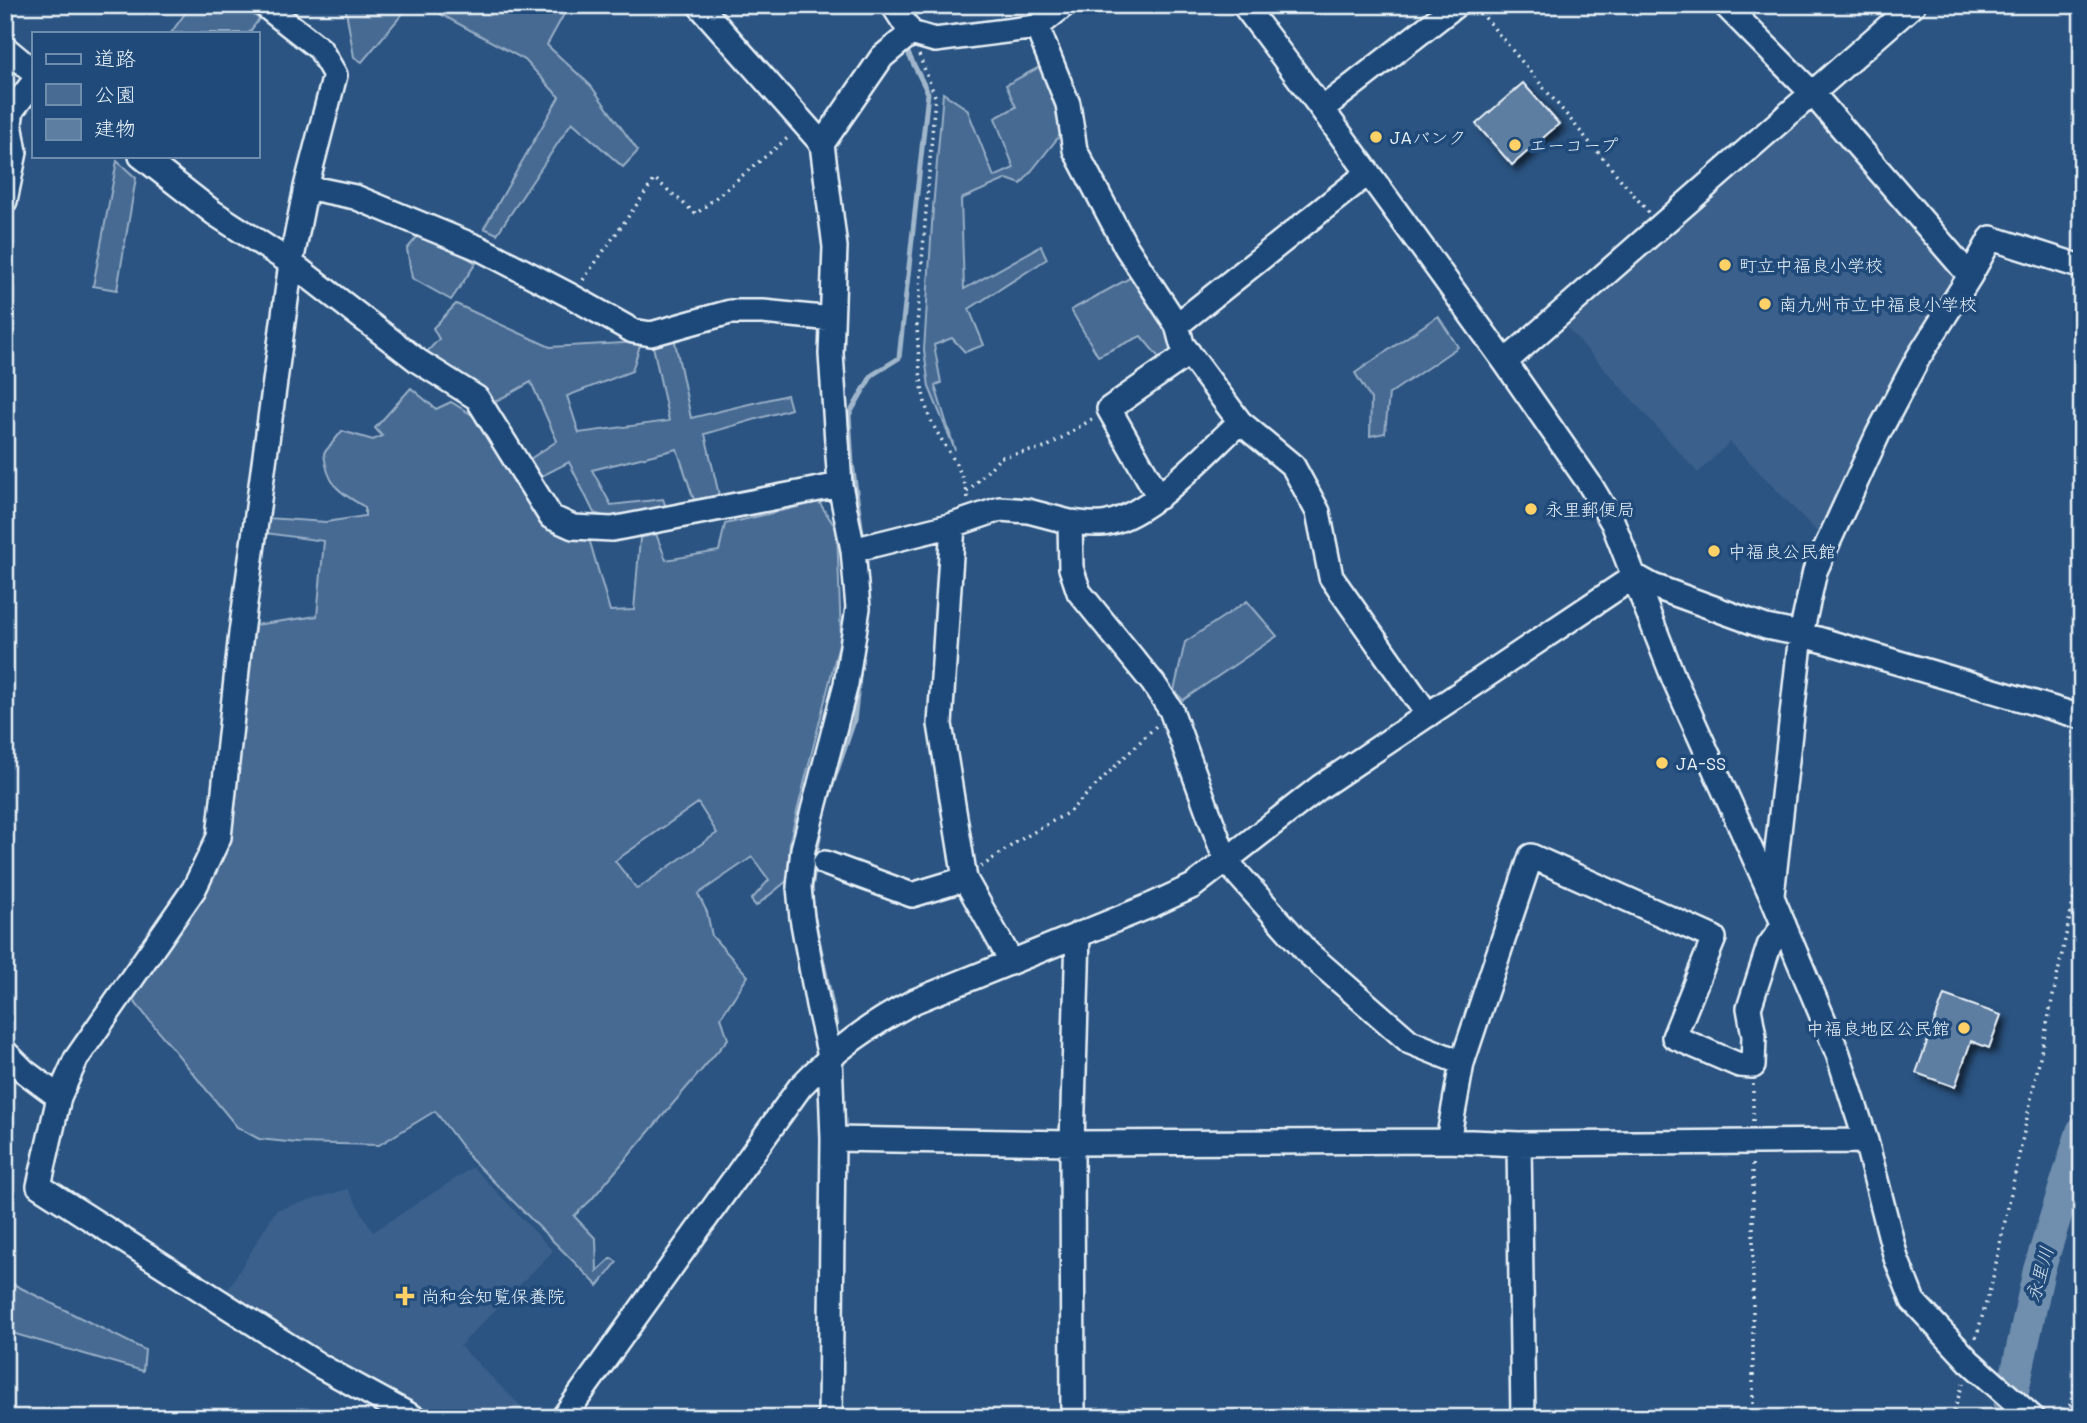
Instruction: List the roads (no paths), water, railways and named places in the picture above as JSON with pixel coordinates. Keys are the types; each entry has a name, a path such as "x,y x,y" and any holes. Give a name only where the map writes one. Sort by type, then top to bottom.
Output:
{"street":[{"path":"264,5 320,49 335,75 306,187 291,263 241,633 219,837 194,889 75,1059 59,1097 38,1186 322,1367 415,1418"},
{"path":"699,5 822,144 835,247 831,354 841,485 862,548 858,608 848,672 803,849 799,887 817,1005 830,1056 833,1139 830,1418"},
{"path":"893,5 904,38"},
{"path":"822,144 882,57 904,38 935,40 1037,27 1064,5"},
{"path":"1244,5 1505,362 1613,523 1674,679 1772,897 1838,1054 1866,1141 1896,1258 1913,1301 1969,1361 2033,1418"},
{"path":"1322,109 1456,5"},
{"path":"1725,5 1813,94 1970,276"},
{"path":"1505,362 1913,5"},
{"path":"1037,27 1068,104 1075,150 1126,247 1177,325 1182,344 1240,422 1293,466 1318,512 1331,577 1428,715"},
{"path":"5,48 32,70"},
{"path":"5,201 15,152 10,123 12,110 32,84"},
{"path":"144,158 214,213 291,263 418,361 477,398 551,517 573,527 612,529 841,485"},
{"path":"1177,325 1368,173"},
{"path":"306,187 355,197 481,249 633,331 651,334 730,312 763,312 832,319"},
{"path":"1772,897 1801,634 1815,571 1878,434 1918,358 1991,238 2082,267"},
{"path":"1158,496 1109,409 1189,353"},
{"path":"862,548 999,509 1028,511 1070,522 1105,524 1124,518 1158,496 1240,422"},
{"path":"961,522 940,724 965,879 1011,961"},
{"path":"1070,522 1071,568 1079,592 1153,683 1171,710 1226,861 1308,953 1410,1042 1462,1063"},
{"path":"1635,576 1653,586 1766,627 1801,634 2082,718"},
{"path":"563,1418 800,1087 830,1056 884,1017 915,1001 1193,886 1320,788 1635,576"},
{"path":"1448,1141 1462,1063 1531,856 1714,938 1674,1038 1739,1065 1753,1066 1754,1036 1749,1008 1769,946 1784,925"},
{"path":"825,863 912,895 965,879"},
{"path":"1073,1418 1072,1143 1077,934"},
{"path":"5,1052 24,1071 59,1097"},
{"path":"833,1139 1072,1143 1448,1141 1519,1144 1866,1141"},
{"path":"1519,1144 1523,1418"}],"waterway":[{"path":"863,540 852,464 849,415 872,375 899,358 928,93 905,47"},
{"path":"866,553 866,575"},
{"path":"829,794 854,721 860,668"},
{"path":"821,824 811,888 812,910 836,1025"},
{"name":"永里川","path":"2007,1418 2039,1270 2082,1132"}],"place":[{"name":"JAバンク","path":"1376,137"},
{"name":"エーコープ","path":"1515,145"},
{"name":"町立中福良小学校","path":"1725,265"},
{"name":"南九州市立中福良小学校","path":"1765,304"},
{"name":"永里郵便局","path":"1531,509"},
{"name":"中福良公民館","path":"1714,551"},
{"name":"JA-SS","path":"1662,763"},
{"name":"中福良地区公民館","path":"1964,1028"},
{"name":"尚和会知覧保養院","path":"405,1296"}]}
